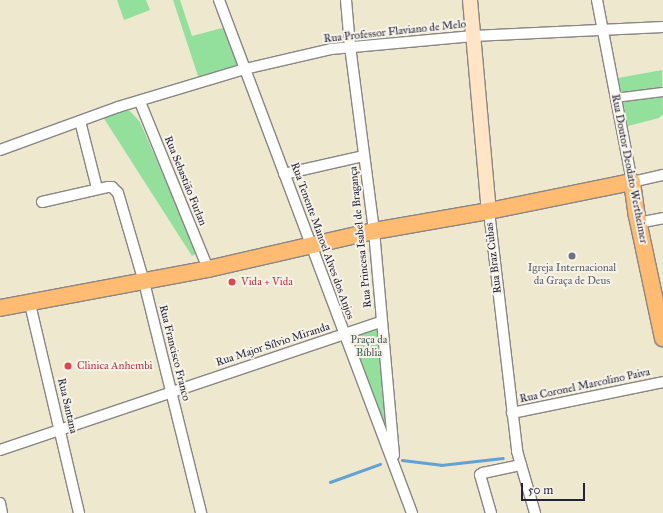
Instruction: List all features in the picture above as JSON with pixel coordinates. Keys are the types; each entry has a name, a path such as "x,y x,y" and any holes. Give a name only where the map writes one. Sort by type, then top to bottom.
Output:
{"main road":[{"name":"Rua Braz Cubas","path":"470,0 488,211"},
{"path":"0,308 30,304 144,282 374,232 632,182"},
{"name":"Rua Doutor Deodato Wertheimer","path":"632,182 638,223 663,338"}],"street":[{"path":"219,0 224,0"},
{"name":"Rua Tenente Manoel Alves dos Anjos","path":"219,0 396,471 409,512"},
{"name":"Rua Princesa Isabel de Bragança","path":"346,0 350,46 374,232 396,471"},
{"name":"Rua Doutor Deodato Wertheimer","path":"597,0 632,182"},
{"name":"Rua Professor Flaviano de Melo","path":"0,150 102,112 140,102 245,69 314,52 350,46 473,36 663,27"},
{"path":"615,98 663,92"},
{"name":"Rua Sebastião Furlan","path":"140,102 208,269"},
{"path":"42,202 96,188 83,120"},
{"path":"284,174 364,156"},
{"path":"632,182 663,175"},
{"name":"Rua Francisco Franco","path":"96,188 112,187 116,189 121,200 144,282 202,513"},
{"name":"Rua Braz Cubas","path":"488,211 512,413 521,464 536,513"},
{"path":"638,223 663,218"},
{"name":"Rua Santana","path":"30,304 80,513"},
{"name":"Rua Major Sílvio Miranda","path":"0,450 171,391 382,322"},
{"name":"Rua Coronel Marcolino Paiva","path":"512,413 663,382"},
{"path":"491,513 480,475 521,464"},
{"path":"0,503 2,513"}],"green space":[{"path":"117,0 146,0 150,10 124,20"},
{"path":"173,0 180,0 192,36 226,27 240,66 199,79"},
{"path":"662,70 663,114 659,118 628,126 618,78"},
{"path":"121,110 130,111 140,122 197,253 192,256 103,117"},
{"name":"Praça da Bíblia","path":"379,329 391,442 354,341 355,336"}],"waterway":[{"path":"402,460 441,465 503,458"},
{"path":"330,482 380,464"}],"place":[{"name":"Igreja Internacional da Graça de Deus","path":"572,256"},
{"name":"Vida + Vida","path":"232,282"},
{"name":"Clinica Anhembi","path":"68,366"}]}
